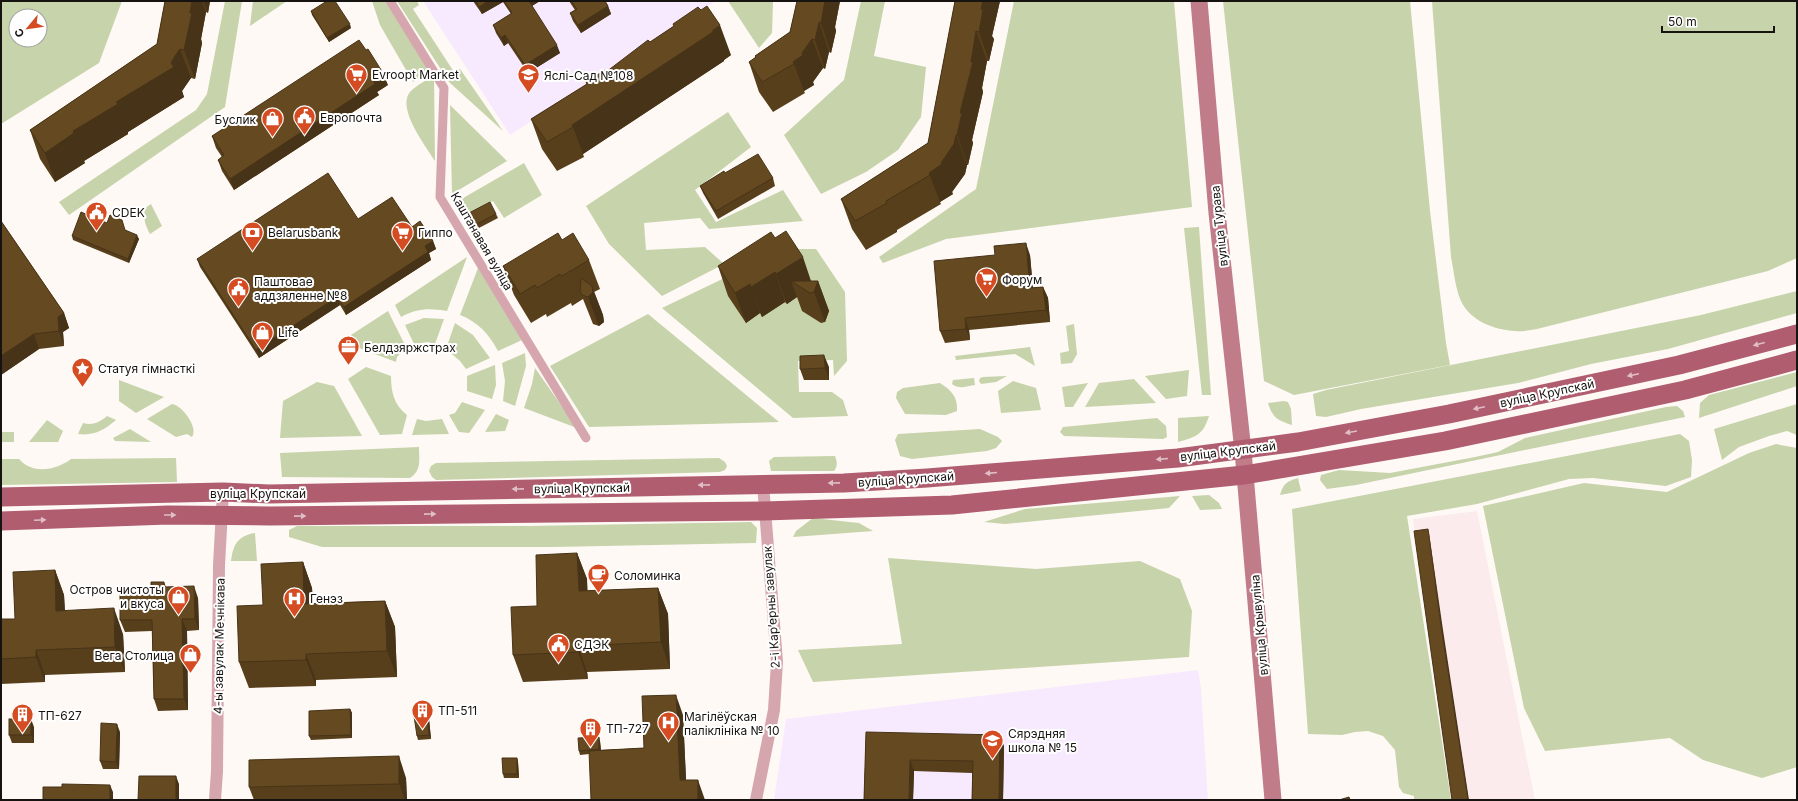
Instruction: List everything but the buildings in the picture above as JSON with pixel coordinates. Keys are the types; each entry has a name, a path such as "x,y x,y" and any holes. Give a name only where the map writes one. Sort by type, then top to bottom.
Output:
{"main road":[{"name":"вуліца Турава","path":"1199,1 1217,213 1243,451"},
{"name":"вуліца Крупскай","path":"1,496 223,492 268,494 844,483 927,478 1171,458 1243,451 1456,413 1679,365 1797,334"},
{"name":"вуліца Крупскай","path":"1,521 222,514 270,516 764,511 952,505 1244,475 1445,441 1685,390 1797,360"},
{"name":"вуліца Крывуліна","path":"1243,451 1244,475 1264,675 1273,800"}],"street":[{"name":"Каштанавая вуліца","path":"390,1 444,88 440,197 586,438"},
{"name":"2-і Карʼерны завулак","path":"756,800 774,710 777,662 763,484"},
{"name":"4-ы завулак Мечнікава","path":"215,800 217,771 220,565 223,492"}],"shaded area":[{"name":"Яслі-Сад №108","path":"423,1 716,1 510,135"},
{"path":"1477,511 1535,800 1451,800 1413,519"},
{"name":"Сярэдняя школа № 15","path":"1198,670 1201,688 1208,800 774,800 786,719"}],"green space":[{"path":"1,1 122,1 99,63 1,124"},
{"path":"225,1 242,1 225,107 69,215 59,202 196,110 207,94"},
{"path":"253,1 287,1 250,26"},
{"path":"372,1 385,1 429,71 413,82 380,25"},
{"path":"397,1 417,1 419,5 413,9 454,72 460,69 503,131 449,82"},
{"path":"728,1 773,1 772,33 759,48"},
{"path":"861,1 885,1 874,56 926,67 921,117 898,150 866,172 821,194 784,135 844,80"},
{"path":"1014,1 1174,1 1192,207 946,239 883,263 879,257 976,189"},
{"path":"1223,1 1410,1 1430,211 1450,365 1294,395 1264,381"},
{"path":"1432,1 1797,1 1797,258 1768,271 1537,329 1520,331 1499,329 1477,319 1470,314 1461,301 1456,285 1451,257"},
{"path":"434,75 435,161 419,136 409,116 407,107 407,98 411,91"},
{"path":"450,105 507,161 452,194"},
{"path":"728,112 751,147 695,190 716,222 783,190 803,221 709,229 700,218 644,223 646,250 705,247 724,264 662,296 609,244 586,206"},
{"path":"524,163 542,195 504,218 493,201 466,215 458,201"},
{"path":"151,204 162,226 150,234 144,215 145,208"},
{"path":"1199,227 1211,395 1202,395 1184,228"},
{"path":"785,249 816,249 845,292 847,361 834,376 833,360 798,361 799,392 832,392 843,400 848,416 793,418 662,308"},
{"path":"467,257 447,311 435,309 418,310 401,317 395,305"},
{"path":"478,268 522,340 498,351 491,339 478,325 460,315"},
{"path":"1797,291 1797,313 1668,349 1591,364 1518,383 1361,409 1326,417 1316,416 1313,394 1326,390 1701,315"},
{"path":"388,311 406,347 397,357 396,362 359,348 351,335"},
{"path":"648,314 779,422 589,427 550,366"},
{"path":"424,318 444,319 435,344 425,342 415,346 405,325"},
{"path":"455,323 473,335 490,358 466,369 460,361 446,349"},
{"path":"1074,324 1077,354 1072,363 1061,364 1060,353 1069,351 1066,326"},
{"path":"1030,347 1035,366 1015,354 956,360 955,356"},
{"path":"525,353 526,366 515,406 503,401 505,381 502,363"},
{"path":"495,365 496,385 492,399 467,391 467,376"},
{"path":"366,367 391,376 394,398 399,407 407,415 402,434 380,435 348,379"},
{"path":"535,368 577,428 524,408 532,384"},
{"path":"1189,370 1187,396 1166,399 1145,376"},
{"path":"1797,372 1797,386 1699,418 1700,403 1709,395"},
{"path":"1007,376 996,382 981,384 979,381 980,378 983,377"},
{"path":"974,378 975,385 957,387 952,384 953,380"},
{"path":"1134,379 1156,403 1085,407 1099,383"},
{"path":"119,380 164,397 136,413 119,401"},
{"path":"1013,381 1036,388 1041,410 1001,413 998,391"},
{"path":"317,382 334,386 362,436 280,438 283,401"},
{"path":"940,383 953,394 957,411 946,415 905,414 896,398 897,392 903,388"},
{"path":"1088,383 1073,407 1065,407 1062,387"},
{"path":"462,402 485,410 469,433 459,432 449,415 455,413"},
{"path":"1288,402 1291,409 1292,425 1276,418 1271,412 1268,403"},
{"path":"172,404 176,405 185,413 193,428 194,433 192,437 187,434 176,437 147,419"},
{"path":"1797,404 1797,435 1787,431 1769,436 1739,447 1722,460 1714,429"},
{"path":"1677,406 1683,411 1685,417 1356,485 1327,489 1320,480 1321,475 1339,470 1390,473 1475,457 1498,452 1525,438 1666,407"},
{"path":"496,414 509,420 505,431 485,432"},
{"path":"107,416 116,420 98,432 78,434 83,423 96,423"},
{"path":"1209,416 1204,427 1198,434 1194,437 1178,442 1178,418"},
{"path":"1157,418 1166,426 1167,437 1163,439 1064,436 1060,432 1063,427"},
{"path":"417,419 426,421 442,419 449,434 412,435"},
{"path":"47,420 63,431 58,442 29,442"},
{"path":"130,429 151,442 115,441 113,438"},
{"path":"980,429 998,437 1002,441 996,448 987,451 912,459 900,456 895,440 898,434"},
{"path":"1,432 14,432 14,442 1,442"},
{"path":"1680,434 1689,441 1692,460 1691,477 1666,486 1593,478 1569,479 1477,504 1407,516 1451,800 1414,800 1414,796 1403,793 1399,787 1395,750 1383,736 1368,731 1342,735 1308,734 1292,509"},
{"path":"1776,444 1797,448 1797,767 1762,778 1703,760 1670,738 1545,751 1524,708 1483,506 1584,483 1667,492 1749,453"},
{"path":"419,447 418,468 414,475 410,478 282,477 280,453"},
{"path":"835,456 837,464 834,471 771,471 769,461 774,457"},
{"path":"176,458 177,482 1,485 1,459 19,459 31,467 45,469 59,466 71,459"},
{"path":"719,458 725,462 727,466 725,470 720,472 436,480 432,477 429,471 431,466 436,463"},
{"path":"1298,478 1301,491 1280,495 1286,484 1291,480"},
{"path":"1209,495 1219,503 1222,509 1200,510 1192,496"},
{"path":"1180,496 1169,508 1005,524 984,522 1025,509"},
{"path":"813,518 859,523 873,531 793,537 796,531"},
{"path":"751,522 757,528 756,543 553,547 322,547 289,537 289,530 297,526 528,526"},
{"path":"255,533 257,561 231,561 233,550 237,542 244,536"},
{"path":"888,558 1036,569 1140,561 1180,579 1192,611 1189,657 813,682 798,650 902,644"}],"place":[{"name":"Evroopt Market","path":"357,94"},
{"name":"Яслі-Сад №108","path":"528,94"},
{"name":"Европочта","path":"304,136"},
{"name":"Буслик","path":"272,138"},
{"name":"CDEK","path":"97,232"},
{"name":"Belarusbank","path":"252,252"},
{"name":"Гиппо","path":"402,252"},
{"name":"Форум","path":"987,298"},
{"name":"Паштовае аддзяленне №8","path":"238,308"},
{"name":"Life","path":"263,352"},
{"name":"Белдзяржстрах","path":"349,366"},
{"name":"Статуя гімнасткі","path":"82,388"},
{"name":"Соломинка","path":"598,594"},
{"name":"Остров чистоты и вкуса","path":"179,616"},
{"name":"Генэз","path":"295,618"},
{"name":"СДЭК","path":"559,664"},
{"name":"Вега Столица","path":"190,674"},
{"name":"ТП-511","path":"423,730"},
{"name":"ТП-627","path":"23,734"},
{"name":"Магілёўская паліклініка № 10","path":"668,742"},
{"name":"ТП-727","path":"590,748"},
{"name":"Сярэдняя школа № 15","path":"993,760"}]}
